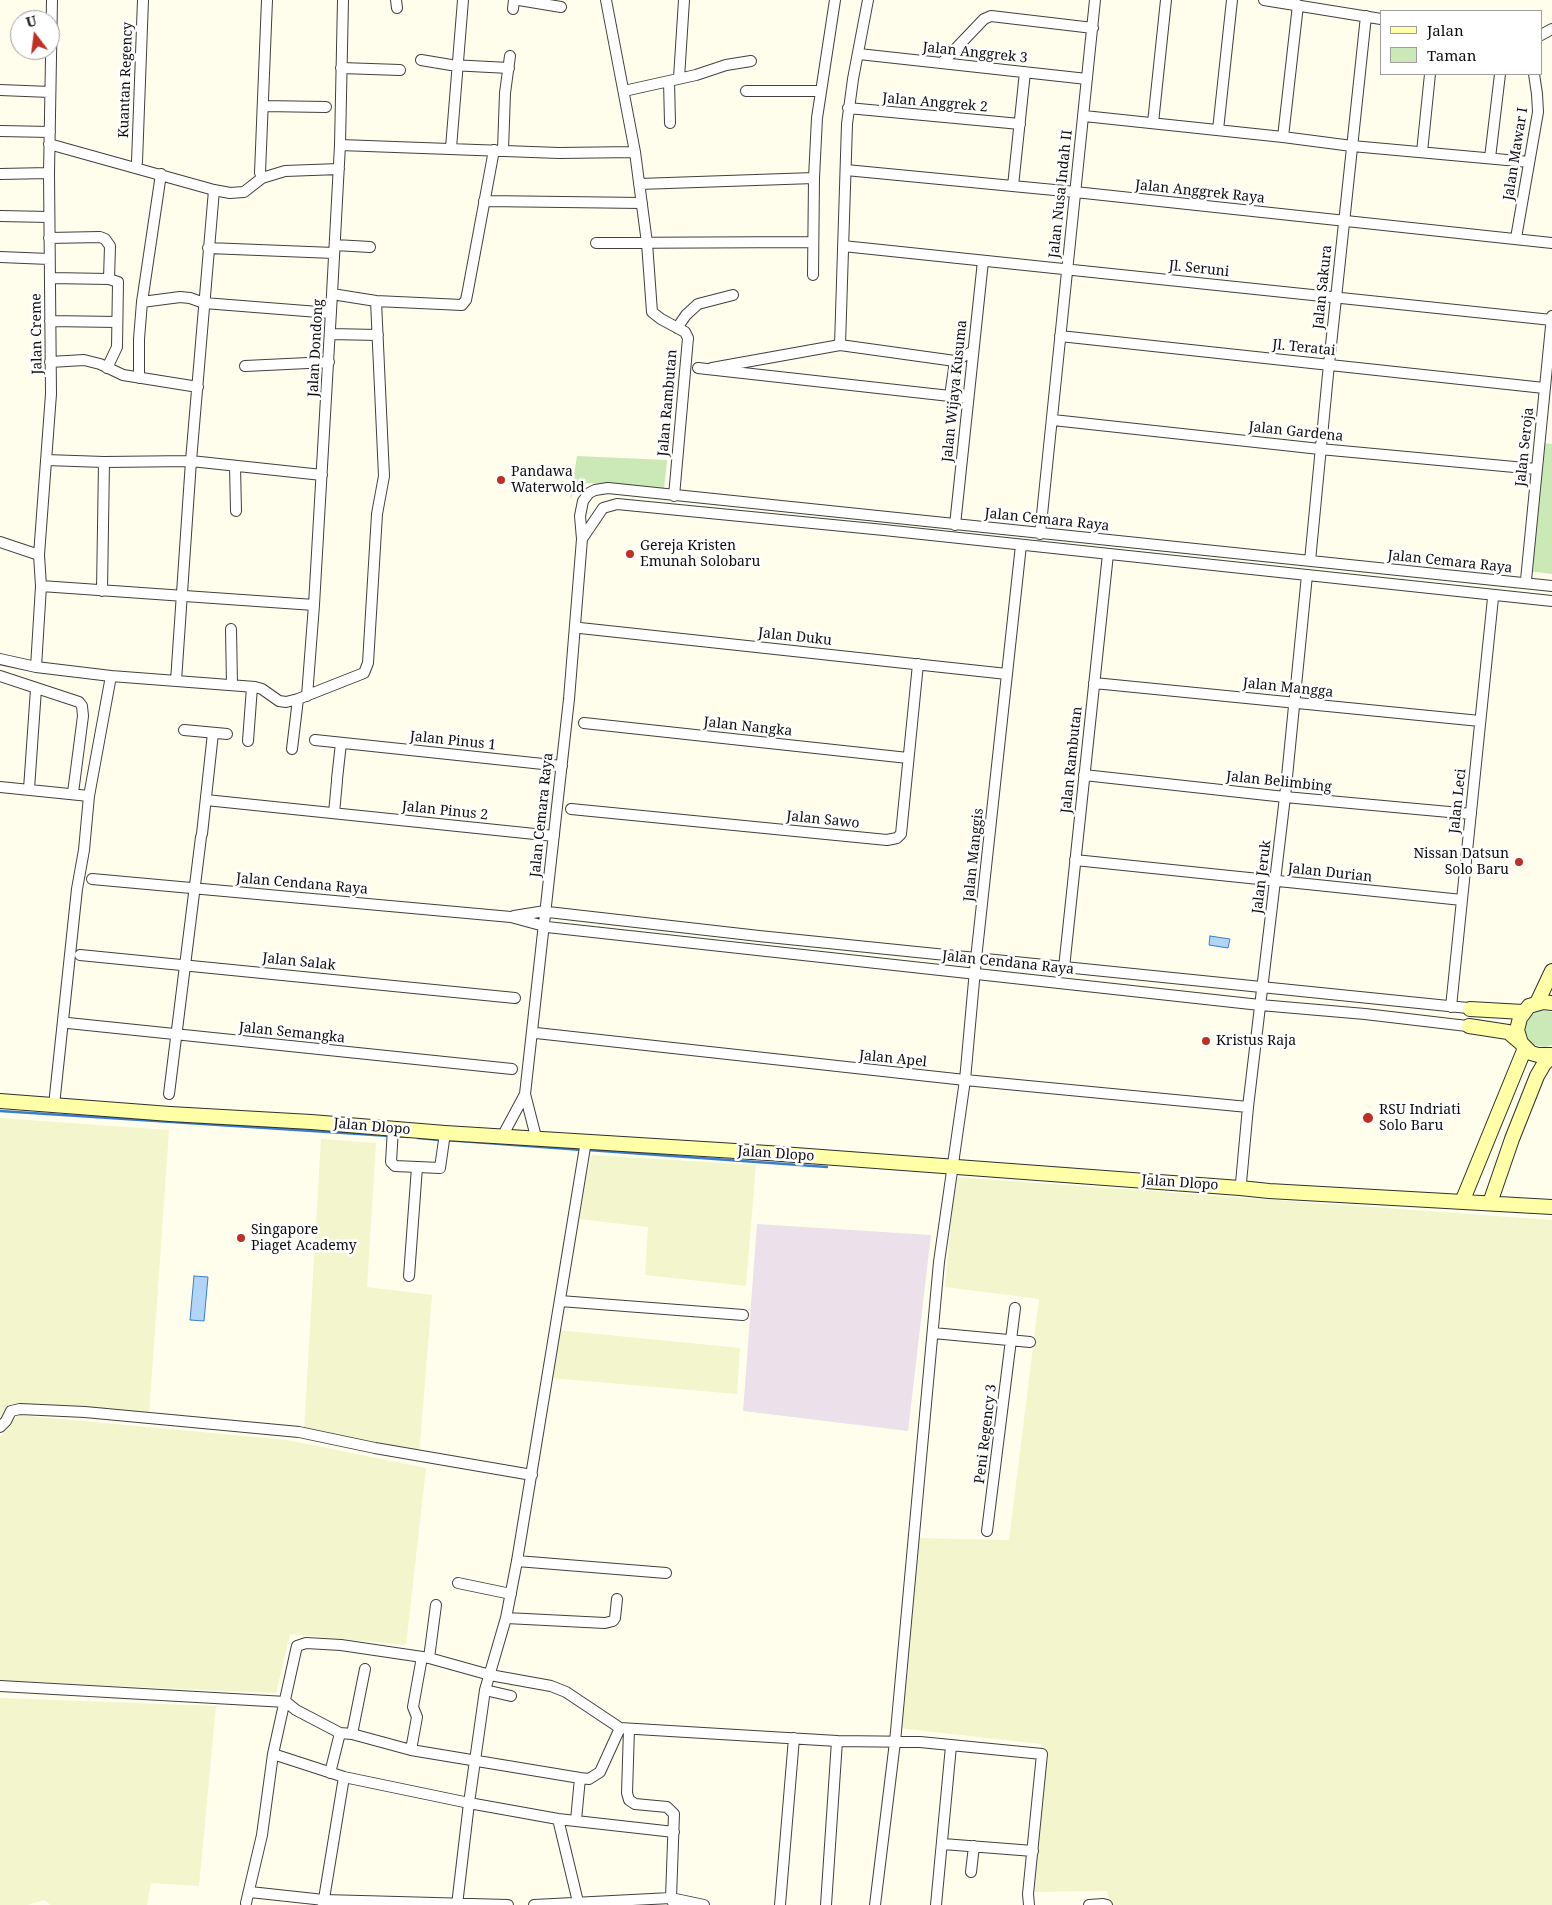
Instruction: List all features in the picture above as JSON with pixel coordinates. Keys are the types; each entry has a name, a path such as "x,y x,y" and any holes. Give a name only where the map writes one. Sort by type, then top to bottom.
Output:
{"street":[{"name":"Jalan Creme","path":"36,667 41,586 39,555 52,394 50,362 49,144 52,0"},
{"name":"Kuantan Regency","path":"137,162 143,0"},
{"path":"260,173 267,0"},
{"name":"Jalan Dondong","path":"292,749 303,698 314,605 339,169 343,0"},
{"path":"451,148 463,0"},
{"path":"606,0 635,152 647,243 652,312 677,328 686,315 698,304 733,295"},
{"path":"679,78 684,0"},
{"path":"813,275 814,178 820,91 835,0"},
{"path":"840,344 848,108 868,0"},
{"name":"Jalan Nusa Indah II","path":"1040,534 1095,0"},
{"path":"1153,124 1166,0"},
{"path":"1218,130 1232,0"},
{"path":"1264,0 1380,19"},
{"path":"515,3 560,7"},
{"path":"1283,137 1298,5"},
{"path":"942,63 984,19 990,16 1093,28"},
{"name":"Jalan Sakura","path":"1310,561 1320,449 1366,16"},
{"name":"Jalan Anggrek 3","path":"859,54 1087,79"},
{"path":"332,294 376,301 462,305 466,300 484,201 498,150 510,56"},
{"path":"421,60 457,65 509,68"},
{"path":"624,91 668,82 726,65 751,61"},
{"path":"341,68 400,70"},
{"path":"1013,186 1025,72"},
{"path":"1422,152 1430,75"},
{"path":"1490,158 1500,75"},
{"name":"Jalan Mawar I","path":"1516,238 1538,112 1534,75"},
{"path":"668,82 670,123"},
{"path":"1,89 50,92"},
{"path":"746,91 820,91"},
{"path":"262,106 326,106"},
{"name":"Jalan Anggrek 2","path":"848,108 1020,124"},
{"path":"1084,116 1352,146 1529,162"},
{"path":"0,131 50,132"},
{"path":"49,144 230,193 244,192 262,178 277,173 339,169"},
{"path":"340,145 559,153 635,152"},
{"name":"Jalan Anggrek Raya","path":"846,170 1075,192 1552,243"},
{"path":"0,174 49,173"},
{"path":"139,378 138,339 161,174"},
{"path":"639,184 814,178"},
{"path":"176,681 191,461 214,190"},
{"path":"484,201 642,203"},
{"path":"0,216 49,217"},
{"path":"49,238 100,237 105,239 110,246 109,280"},
{"path":"596,243 813,242"},
{"name":"Jl. Seruni","path":"843,246 1552,318"},
{"path":"208,248 335,249 370,247"},
{"path":"0,257 49,259"},
{"name":"Jalan Wijaya Kusuma","path":"955,525 983,261"},
{"path":"50,278 109,280 116,281 119,284 117,347 107,368"},
{"path":"142,302 180,297 204,303 332,313"},
{"path":"0,659 36,667 111,676 252,687 262,689 282,702 303,698 360,675 366,670 368,663 377,514 384,476 376,301"},
{"name":"Jalan Seroja","path":"1526,580 1552,318"},
{"path":"50,321 117,322"},
{"name":"Jalan Rambutan","path":"674,496 688,340 685,332 677,328"},
{"path":"330,334 378,335"},
{"name":"Jl. Teratai","path":"1060,336 1544,388"},
{"path":"712,368 840,344 955,361 974,351"},
{"path":"50,362 84,360 123,375 198,387"},
{"path":"950,396 955,361"},
{"path":"245,366 329,362"},
{"path":"698,368 712,368 968,398"},
{"name":"Jalan Gardena","path":"1053,420 1320,449 1536,469"},
{"path":"46,460 104,462 191,461 322,475"},
{"path":"102,590 104,462"},
{"path":"235,466 236,511"},
{"name":"Jalan Cemara Raya","path":"525,1094 562,766 582,539 581,507 586,497 595,490 608,488 1552,586"},
{"path":"660,508 662,494"},
{"name":"Jalan Cemara Raya","path":"582,539 601,510 617,504 1552,600"},
{"path":"884,530 885,517"},
{"path":"0,542 39,555"},
{"name":"Jalan Manggis","path":"875,1905 894,1742 939,1262 965,1080 1020,545"},
{"path":"1156,559 1157,545"},
{"name":"Jalan Rambutan","path":"1064,968 1108,554"},
{"name":"Jalan Jeruk","path":"1241,1183 1248,1107 1276,881 1307,575"},
{"path":"41,586 314,605"},
{"name":"Jalan Leci","path":"1451,1007 1493,598"},
{"name":"Jalan Duku","path":"580,628 1007,674"},
{"path":"231,629 232,685"},
{"name":"Jalan Sawo","path":"571,809 893,840 900,834 918,664"},
{"path":"0,676 79,702 82,706 83,716 74,794"},
{"path":"54,1105 89,796 111,676"},
{"name":"Jalan Mangga","path":"1094,683 1480,721"},
{"path":"248,741 252,687"},
{"path":"29,789 36,689"},
{"name":"Jalan Nangka","path":"584,723 908,758"},
{"path":"184,730 227,734"},
{"path":"169,1094 178,1035 184,964 214,733"},
{"name":"Jalan Pinus 1","path":"315,740 562,766"},
{"path":"334,813 341,743"},
{"name":"Jalan Belimbing","path":"1084,775 1285,797 1471,814"},
{"path":"0,787 89,796"},
{"name":"Jalan Pinus 2","path":"206,800 554,836"},
{"name":"Jalan Durian","path":"1075,860 1462,900"},
{"name":"Jalan Cendana Raya","path":"92,879 511,917 545,927 1468,1026"},
{"name":"Jalan Cendana Raya","path":"511,917 547,912 976,959 1469,1008"},
{"path":"757,950 759,936"},
{"name":"Jalan Salak","path":"80,955 516,998"},
{"path":"1537,1003 1552,971"},
{"path":"1462,1202 1491,1133 1523,1045 1517,1030 1523,1012 1529,1006 1537,1003 1552,1003"},
{"path":"1469,1008 1523,1012"},
{"name":"Jalan Semangka","path":"68,1023 512,1069"},
{"path":"1468,1026 1508,1032 1538,1056 1552,1056"},
{"name":"Jalan Apel","path":"536,1033 965,1080 1248,1107"},
{"path":"1490,1203 1512,1139 1537,1076 1544,1064 1552,1056"},
{"path":"503,1135 525,1094"},
{"path":"525,1094 536,1138"},
{"name":"Jalan Dlopo","path":"0,1101 170,1114 444,1139 503,1135 585,1146 952,1167 1269,1191 1552,1207"},
{"path":"1491,1133 1512,1139"},
{"path":"393,1134 392,1164 417,1168 440,1168 444,1139"},
{"path":"457,1905 468,1803 486,1690 511,1594 585,1146"},
{"path":"409,1276 417,1168"},
{"path":"560,1301 742,1315"},
{"name":"Peni Regency 3","path":"987,1531 1015,1308"},
{"path":"933,1333 1030,1342"},
{"path":"0,1427 6,1422 11,1411 20,1409 85,1412 299,1432 375,1448 532,1475"},
{"path":"517,1561 666,1573"},
{"path":"458,1583 511,1594"},
{"path":"506,1618 605,1623 615,1618 617,1599"},
{"path":"411,1750 417,1717 413,1707 426,1657 436,1605"},
{"path":"246,1904 262,1835 273,1754 296,1650 300,1643 426,1657 490,1675 552,1686 566,1692 624,1729 837,1741 920,1742 1042,1754 1028,1894 1029,1905"},
{"path":"352,1734 365,1669"},
{"path":"0,1686 286,1702 340,1732 411,1750 589,1779 600,1772 624,1729"},
{"path":"486,1690 511,1696"},
{"path":"624,1729 627,1793 629,1800 635,1804 664,1807 671,1810 674,1814 673,1902"},
{"path":"330,1773 340,1732"},
{"path":"780,1905 794,1738"},
{"path":"826,1905 837,1741"},
{"path":"936,1905 951,1746"},
{"path":"273,1754 344,1777 468,1803 558,1819 674,1832"},
{"path":"324,1902 344,1777"},
{"path":"576,1820 580,1778"},
{"path":"558,1819 578,1902"},
{"path":"943,1844 1033,1851"},
{"path":"971,1872 974,1846"},
{"path":"250,1892 324,1902 508,1905"},
{"path":"534,1905 578,1902 673,1902 704,1905"},
{"path":"1089,1905 1107,1905"}],"shaded area":[{"path":"757,1224 931,1235 908,1431 743,1411"}],"green space":[{"path":"1542,443 1552,444 1552,574 1527,571"},
{"path":"577,456 667,460 664,490 593,483 581,484 570,500"},
{"path":"1541,1010 1552,1012 1552,1045 1545,1047 1534,1045 1529,1041 1525,1030 1525,1025 1531,1015"},
{"path":"0,1118 169,1130 149,1416 9,1404 0,1417"},
{"path":"321,1139 376,1143 367,1287 432,1295 419,1455 304,1431"},
{"path":"591,1155 756,1165 746,1286 645,1275 648,1227 579,1219"},
{"path":"955,1177 1552,1220 1552,1905 1110,1905 1107,1891 1028,1892 1041,1744 899,1728 918,1538 1009,1540 1039,1299 945,1287"},
{"path":"557,1330 740,1348 737,1394 551,1378"},
{"path":"18,1415 287,1440 426,1468 406,1645 290,1634 276,1693 0,1681 0,1437"},
{"path":"0,1698 216,1706 199,1886 151,1883 147,1905 51,1905 44,1900 28,1905 0,1905"}],"water":[{"path":"1210,936 1230,939 1228,948 1209,945"},
{"path":"194,1276 208,1277 204,1321 190,1320"}],"waterway":[{"path":"0,1111 390,1136"},
{"path":"396,1136 408,1137"},
{"path":"418,1138 440,1140"},
{"path":"446,1140 582,1150"},
{"path":"588,1150 827,1167"}],"place":[{"name":"Pandawa Waterwold","path":"501,480"},
{"name":"Gereja Kristen Emunah Solobaru","path":"630,554"},
{"name":"Nissan Datsun Solo Baru","path":"1519,862"},
{"name":"Kristus Raja","path":"1206,1041"},
{"name":"RSU Indriati Solo Baru","path":"1368,1118"},
{"name":"Singapore Piaget Academy","path":"241,1238"}]}
